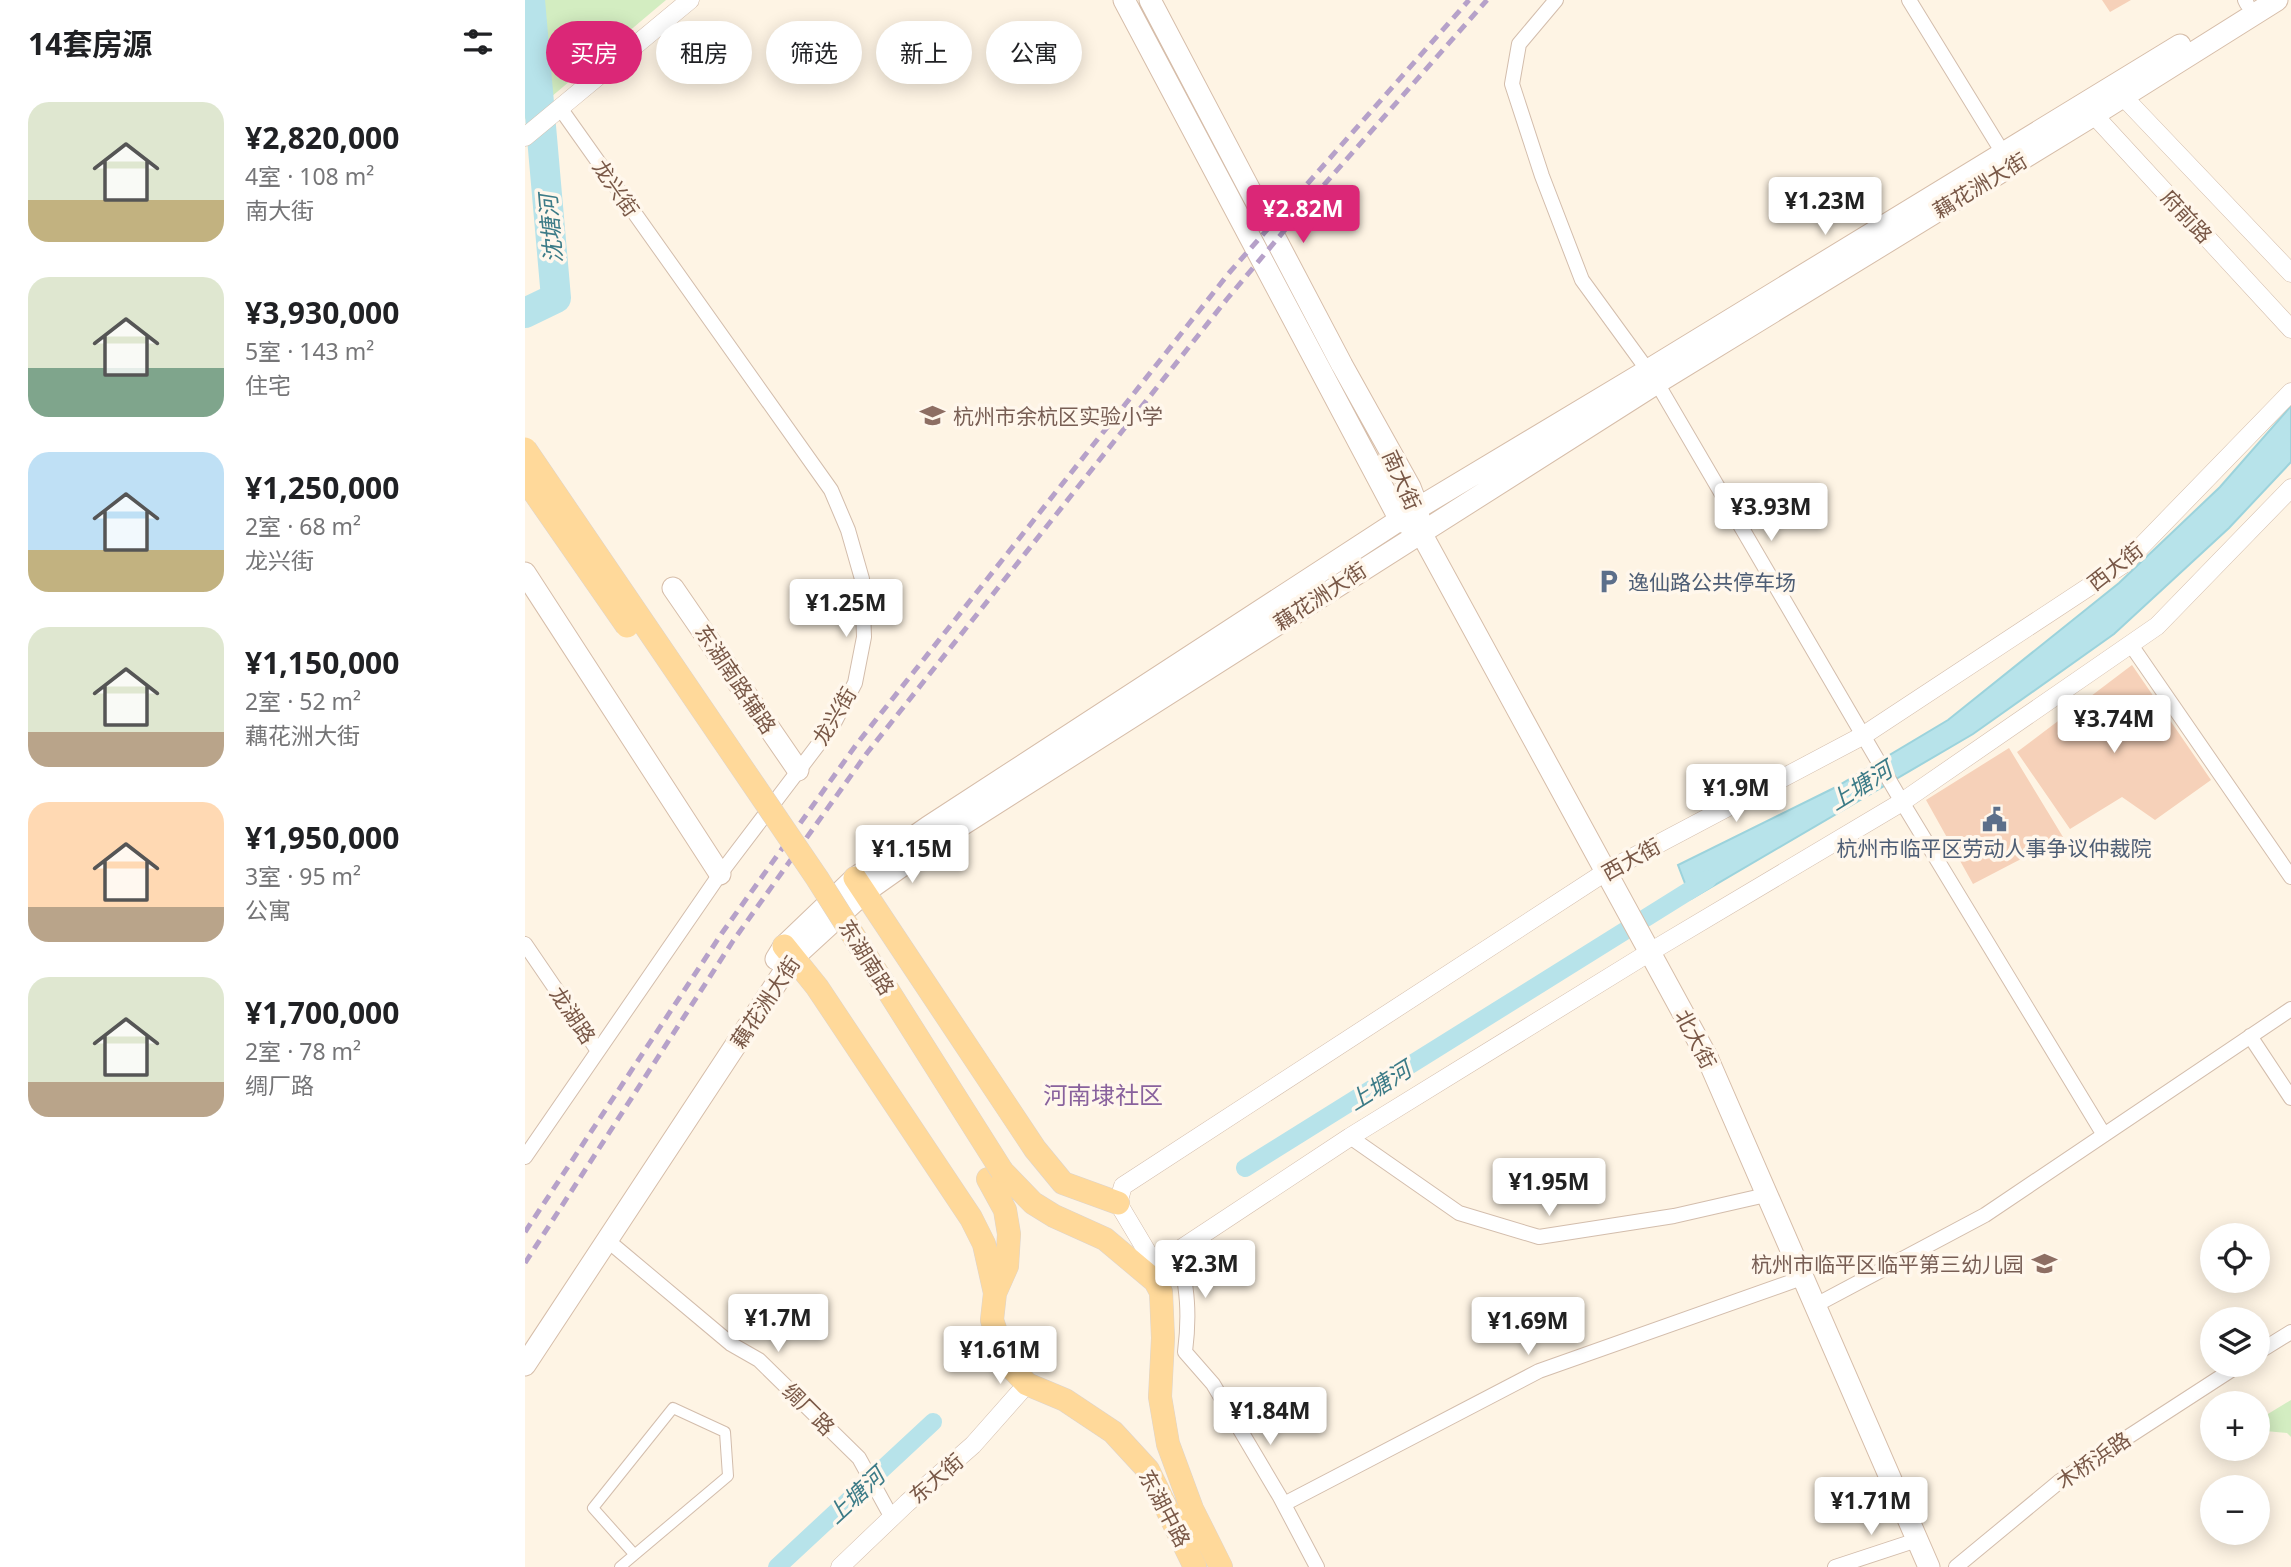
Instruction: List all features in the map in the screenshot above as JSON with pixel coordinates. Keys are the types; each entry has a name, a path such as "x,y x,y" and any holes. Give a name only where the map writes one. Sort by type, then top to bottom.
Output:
{"main road":[{"name":"南大街","path":"1124,0 1420,531"},
{"name":"南大街","path":"1150,0 1336,353 1410,487 1409,514"},
{"name":"藕花洲大街","path":"525,1343 788,952 928,827 1409,514 1652,377 2087,110 2277,0"},
{"name":"藕花洲大街","path":"2119,91 2248,1"},
{"name":"藕花洲大街","path":"860,885 940,839 1420,531 1652,377 2003,153 2087,110"},
{"name":"东湖南路","path":"525,449 817,878 995,1175 1009,1234 1007,1266 995,1293"},
{"name":"东湖南路","path":"525,479 777,843 995,1175 1054,1216 1105,1239 1147,1265 1161,1292 1163,1338 1160,1365"},
{"name":"北大街","path":"1420,531 1707,1057 1929,1567"},
{"path":"525,573 720,874"},
{"name":"东湖南路辅路","path":"673,588 798,769"},
{"path":"860,885 1035,1149 1063,1182 1120,1195"},
{"name":"藕花洲大街","path":"525,1365 788,952"},
{"path":"788,952 817,987 971,1218 984,1244 995,1293 992,1320 1006,1362 1027,1384"},
{"name":"东湖中路","path":"1160,1365 1160,1397 1168,1444 1192,1508 1221,1567"},
{"name":"东湖中路","path":"1027,1384 1065,1400 1113,1432 1149,1470 1195,1567"}],"street":[{"path":"525,137 690,0"},
{"path":"1556,0 1519,44 1512,84 1542,176 1582,281 1652,377 1902,802 2104,1135"},
{"path":"1909,0 2003,153"},
{"name":"府前路","path":"2119,91 2291,273"},
{"name":"龙兴街","path":"525,1157 720,874 833,725 855,682 864,637 862,579 848,530 831,490 559,109"},
{"name":"府前路","path":"2087,110 2291,329"},
{"name":"西大街","path":"1120,1195 1607,871 1864,735 2126,563 2291,392"},
{"path":"1120,1195 1147,1265 1179,1250 1350,1136 1650,951 1902,802 2157,626 2291,488"},
{"path":"2131,645 2291,877"},
{"name":"龙湖路","path":"525,944 598,1051"},
{"path":"1814,1306 1985,1215 2291,1009"},
{"path":"2250,1036 2291,1098"},
{"path":"1350,1136 1459,1213 1539,1237 1674,1216 1766,1195"},
{"name":"绸厂路","path":"607,1240 731,1344 759,1360 859,1458 892,1518"},
{"path":"1179,1250 1187,1286 1189,1320 1185,1352 1213,1384 1284,1504 1317,1567"},
{"path":"1284,1504 1539,1371 1802,1278"},
{"path":"2270,1345 2291,1332"},
{"name":"木桥浜路","path":"1956,1567 2060,1481 2220,1377"},
{"name":"东大街","path":"840,1567 973,1445 1027,1384"},
{"path":"620,1567 728,1476 725,1432 673,1408 593,1508 634,1554"},
{"path":"1835,1567 1917,1540"}],"green space":[{"path":"525,0 666,0 641,21 546,21 546,84 566,84 525,119"},
{"path":"2291,1400 2291,1437 2287,1433 2270,1431 2270,1413"}],"water":[{"path":"2291,406 2291,462 2229,528 2114,634 1973,734 1691,899 1678,865 1836,787 1948,720 2119,583 2220,487"}],"building":[{"path":"2102,0 2131,0 2110,12"},
{"path":"2132,665 2211,780 2155,820 2122,797 2070,829 2017,752"},
{"name":"杭州市临平区劳动人事争议仲裁院","path":"2009,748 2063,837 1973,884 1926,800"}],"waterway":[{"name":"沈塘河","path":"525,313 556,298 530,0"},
{"name":"上塘河","path":"1245,1168 1708,879"},
{"name":"上塘河","path":"777,1567 933,1422"}],"railway":[{"path":"525,1232 722,933 856,745 1229,273 1469,0"},
{"path":"525,1263 733,941 867,753 1227,299 1487,0"}],"place":[{"name":"杭州市余杭区实验小学","path":"933,416"},
{"name":"逸仙路公共停车场","path":"1608,582"},
{"name":"杭州市临平区劳动人事争议仲裁院","path":"1994,819"},
{"name":"杭州市临平区临平第三幼儿园","path":"2044,1264"}],"district":[{"name":"河南埭社区","path":"1103,1094"}]}
